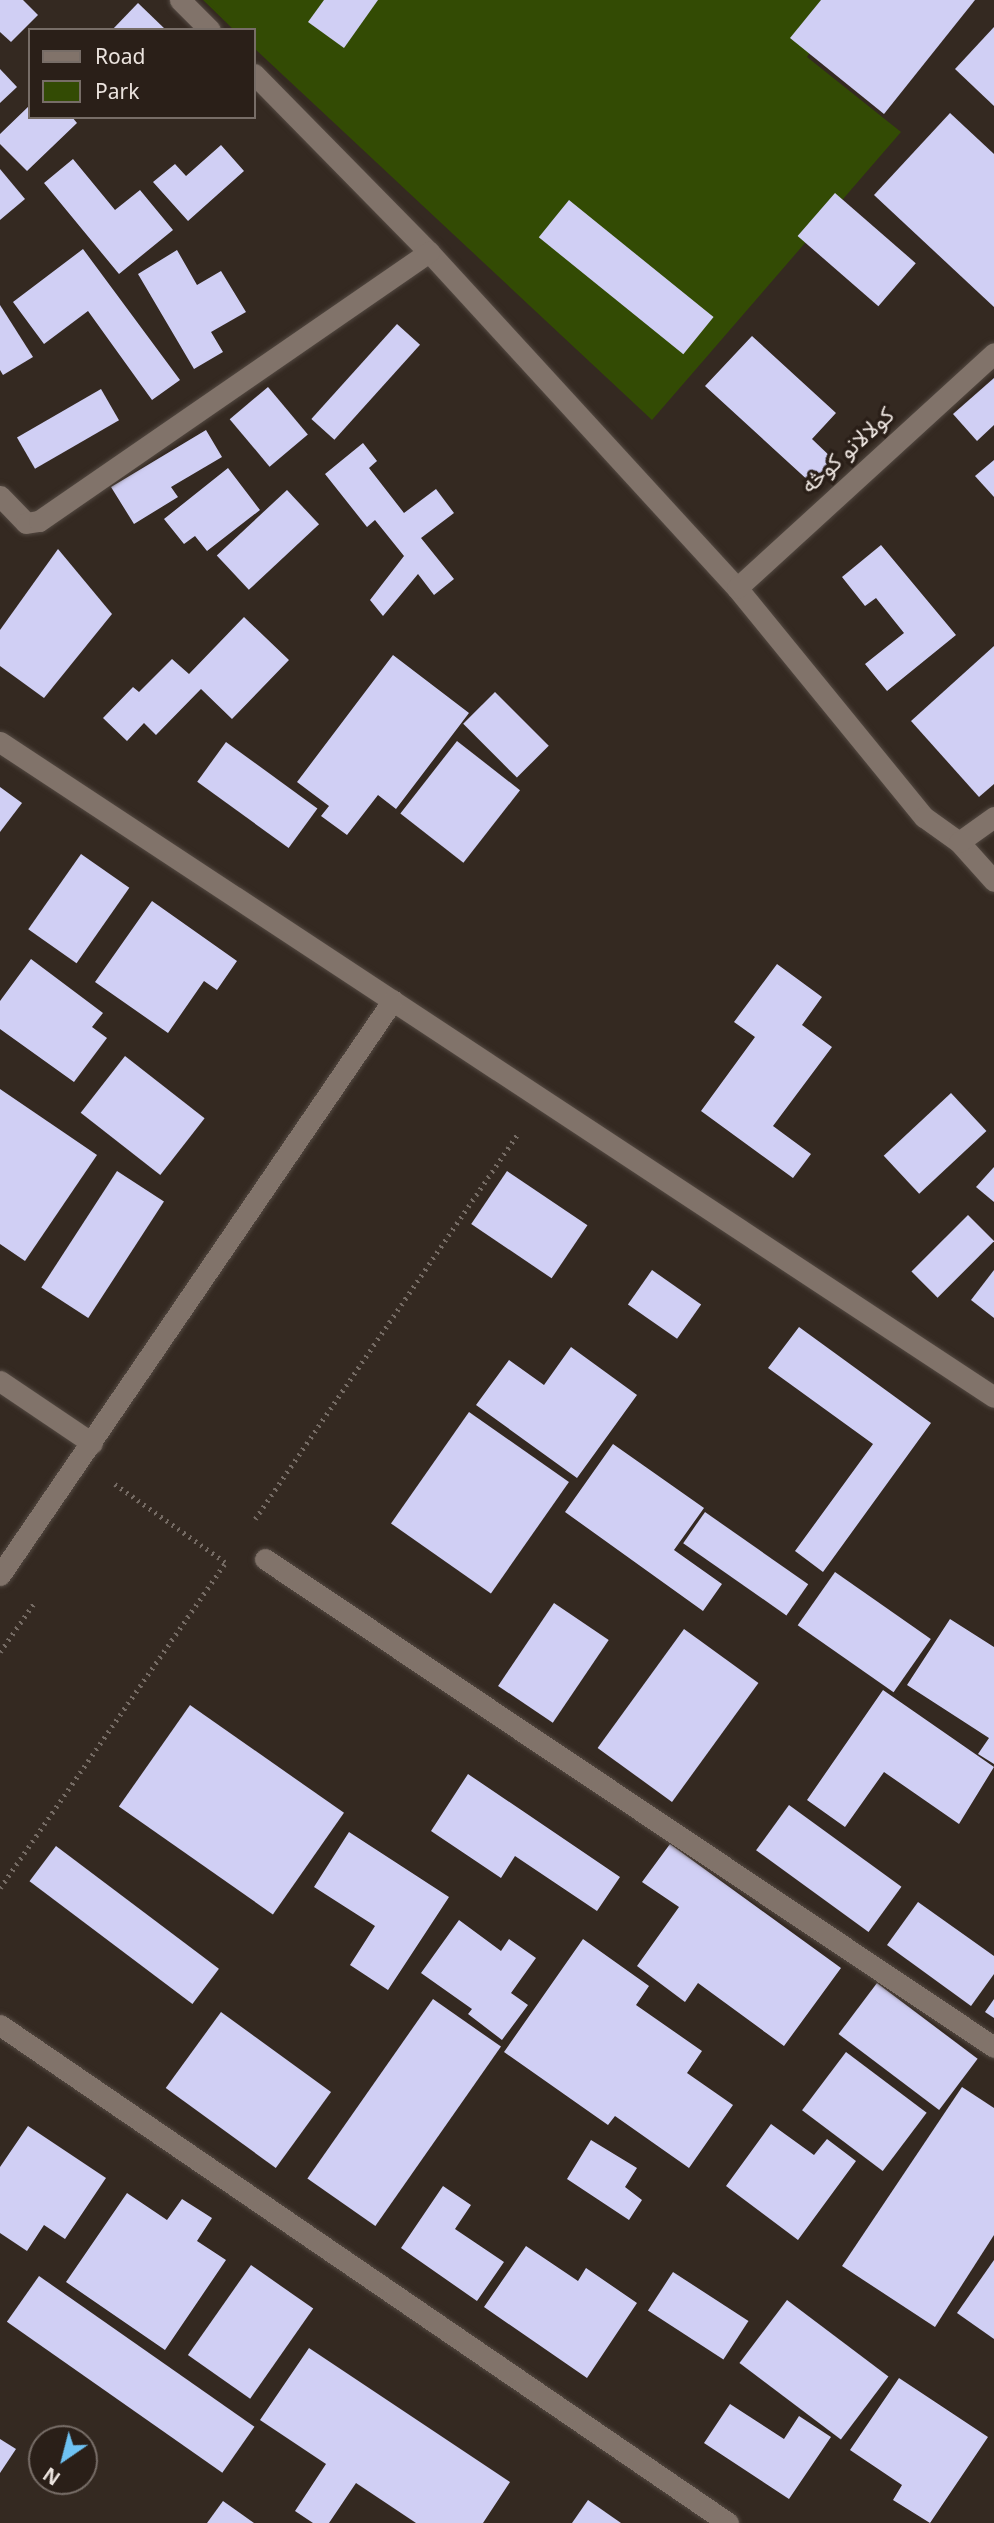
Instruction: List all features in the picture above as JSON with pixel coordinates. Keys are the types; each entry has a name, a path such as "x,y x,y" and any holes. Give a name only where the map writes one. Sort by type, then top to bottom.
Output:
{"street":[{"path":"180,0 208,28"},
{"path":"256,76 429,252 737,588 925,817 959,842 994,881"},
{"path":"0,496 26,523 39,521 429,252"},
{"name":"کولالانو کوڅه","path":"737,588 994,353"},
{"path":"0,742 994,1397"},
{"path":"959,842 994,817"},
{"path":"0,1574 393,1000"},
{"path":"0,1381 92,1443"},
{"path":"265,1559 994,2047"},
{"path":"0,2025 728,2523"}],"path":[{"path":"249,1528 519,1137 508,1129"},
{"path":"107,1495 122,1472"},
{"path":"115,1483 225,1562"},
{"path":"0,1888 233,1551"},
{"path":"0,1652 38,1596"}],"green space":[{"path":"203,0 844,0 807,57 901,132 652,420 256,50 256,28 232,28"}],"building":[{"path":"0,0 23,0 38,15 11,42 0,32"},
{"path":"324,0 378,0 344,48 308,22"},
{"path":"821,0 975,0 884,114 790,38"},
{"path":"138,3 164,28 114,28"},
{"path":"994,27 994,106 955,69"},
{"path":"0,69 17,87 0,103"},
{"path":"28,107 28,119 74,119 77,123 27,171 0,144 0,134"},
{"path":"950,113 994,154 994,307 874,195"},
{"path":"221,145 244,171 188,221 153,182 175,164 186,176"},
{"path":"73,159 115,210 140,190 173,230 119,274 44,183"},
{"path":"0,169 25,199 0,220"},
{"path":"835,193 916,263 878,306 798,236"},
{"path":"569,200 714,317 683,354 539,237"},
{"path":"83,249 180,380 152,400 88,311 44,344 13,302"},
{"path":"177,250 197,285 221,271 246,312 211,332 223,352 194,369 138,274"},
{"path":"0,305 33,357 3,375 0,370"},
{"path":"397,324 420,345 334,440 311,419"},
{"path":"752,336 836,413 812,439 834,460 812,484 705,386"},
{"path":"994,378 994,425 977,441 953,414"},
{"path":"268,387 308,434 270,467 230,419"},
{"path":"101,389 119,420 35,469 17,437"},
{"path":"206,430 222,457 171,487 178,497 134,524 111,487"},
{"path":"363,443 377,461 369,468 404,513 436,489 454,513 421,538 454,579 434,595 418,574 383,616 370,600 404,556 375,520 367,527 325,474"},
{"path":"994,460 994,497 975,476"},
{"path":"228,468 260,510 207,551 195,536 184,544 164,519"},
{"path":"287,490 319,524 249,590 217,555"},
{"path":"881,545 956,635 887,691 865,664 904,633 876,598 865,606 842,577"},
{"path":"58,549 112,614 44,698 0,666 0,630"},
{"path":"244,617 289,660 232,719 201,689 156,735 144,723 127,741 103,718 133,687 139,692 172,659 189,674"},
{"path":"994,646 994,784 979,797 911,721"},
{"path":"393,655 469,713 396,809 378,795 347,835 321,816 329,806 297,782"},
{"path":"495,692 549,746 517,778 463,724"},
{"path":"457,741 520,790 463,863 400,813"},
{"path":"226,742 317,808 289,848 197,782"},
{"path":"0,787 22,803 0,832"},
{"path":"81,854 129,888 77,963 28,929"},
{"path":"152,901 237,961 217,990 204,981 168,1033 95,982"},
{"path":"31,959 103,1013 92,1027 107,1038 74,1082 0,1029 0,1001"},
{"path":"777,964 822,997 802,1025 832,1047 773,1126 811,1154 793,1178 701,1111 755,1037 734,1022"},
{"path":"125,1056 205,1118 160,1175 81,1113"},
{"path":"0,1089 97,1155 25,1261 0,1244"},
{"path":"951,1093 986,1131 919,1194 884,1156"},
{"path":"994,1167 994,1202 976,1187"},
{"path":"117,1171 164,1201 88,1318 41,1288"},
{"path":"507,1171 587,1225 552,1278 471,1224"},
{"path":"968,1215 994,1241 938,1298 911,1272"},
{"path":"652,1270 701,1304 677,1339 628,1304"},
{"path":"994,1270 994,1318 971,1300"},
{"path":"799,1327 931,1423 823,1572 795,1551 873,1444 768,1368"},
{"path":"571,1347 637,1395 577,1478 476,1405 509,1360 544,1385"},
{"path":"469,1412 569,1482 491,1593 391,1523"},
{"path":"613,1444 704,1508 674,1550 722,1584 703,1611 565,1512"},
{"path":"705,1512 808,1584 786,1615 683,1543"},
{"path":"835,1572 931,1639 894,1692 798,1625"},
{"path":"554,1603 609,1640 553,1723 498,1686"},
{"path":"950,1619 994,1647 994,1764 978,1754 989,1738 907,1685"},
{"path":"684,1629 758,1683 672,1802 598,1748"},
{"path":"883,1690 994,1767 959,1824 884,1772 845,1827 807,1800"},
{"path":"190,1705 344,1813 273,1914 119,1807"},
{"path":"468,1774 620,1877 597,1911 515,1856 501,1878 431,1831"},
{"path":"789,1805 901,1887 869,1932 756,1850"},
{"path":"349,1832 449,1897 388,1990 350,1965 375,1926 314,1887"},
{"path":"670,1844 841,1968 784,2046 698,1983 685,2002 637,1966 679,1907 642,1882"},
{"path":"56,1846 219,1969 192,2004 30,1881"},
{"path":"918,1902 994,1956 994,1974 971,2006 887,1945"},
{"path":"459,1920 501,1951 509,1939 536,1958 511,1993 528,2005 502,2040 468,2014 472,2009 421,1973"},
{"path":"583,1939 649,1986 636,2005 702,2051 687,2073 733,2105 689,2168 615,2116 608,2125 504,2052"},
{"path":"877,1983 978,2059 939,2110 838,2034"},
{"path":"433,1999 501,2047 375,2226 307,2178"},
{"path":"994,1999 994,2018 985,2012"},
{"path":"221,2012 331,2092 276,2168 166,2088"},
{"path":"846,2052 927,2113 883,2171 802,2110"},
{"path":"962,2087 994,2108 994,2235 935,2327 842,2266"},
{"path":"771,2124 814,2155 827,2139 856,2161 798,2240 726,2186"},
{"path":"28,2126 106,2178 65,2239 44,2225 27,2251 0,2233 0,2167"},
{"path":"591,2140 637,2168 625,2187 642,2200 629,2220 567,2179"},
{"path":"443,2186 471,2205 455,2229 504,2262 477,2301 401,2248"},
{"path":"127,2193 167,2220 182,2199 212,2218 197,2241 226,2260 165,2350 66,2282"},
{"path":"526,2246 578,2281 586,2268 637,2303 587,2378 484,2307"},
{"path":"994,2260 994,2339 957,2313"},
{"path":"251,2265 313,2309 250,2399 188,2355"},
{"path":"673,2272 748,2321 723,2360 648,2311"},
{"path":"39,2276 254,2427 222,2473 7,2322"},
{"path":"787,2300 888,2376 841,2440 739,2363"},
{"path":"309,2348 510,2482 483,2523 416,2523 356,2483 329,2523 313,2523 295,2511 326,2464 260,2420"},
{"path":"899,2378 988,2437 930,2523 893,2500 902,2485 850,2450"},
{"path":"730,2404 784,2439 799,2416 831,2437 789,2499 704,2443"},
{"path":"0,2439 16,2449 0,2473"},
{"path":"588,2500 621,2523 572,2523"},
{"path":"223,2501 254,2523 207,2523"}]}
